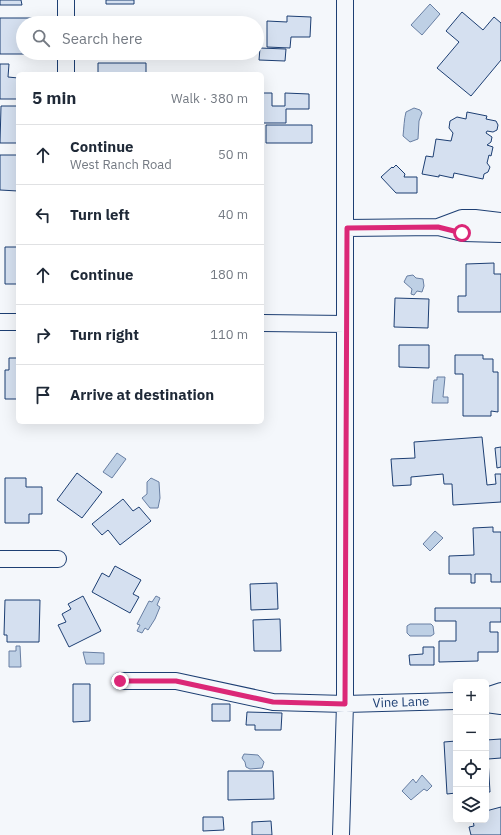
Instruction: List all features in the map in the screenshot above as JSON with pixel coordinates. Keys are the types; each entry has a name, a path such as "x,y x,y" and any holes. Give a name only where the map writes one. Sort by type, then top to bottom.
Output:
{"street":[{"path":"66,0 66,16"},
{"path":"341,835 345,704 345,324 347,228 345,0"},
{"path":"66,60 66,72"},
{"path":"347,228 438,227 462,233 498,227"},
{"path":"0,322 16,322"},
{"path":"264,323 345,324"},
{"path":"0,559 58,559"},
{"name":"Vine Lane","path":"120,681 176,681 273,702 345,704 453,701"},
{"path":"489,695 501,691"},
{"path":"489,704 501,706"}],"water":[{"path":"430,4 440,14 422,35 411,25"},
{"path":"414,108 420,110 422,113 419,121 418,139 410,142 403,136 404,121 406,112"},
{"path":"413,275 416,278 423,279 424,286 422,292 417,291 414,295 411,294 412,289 404,282 407,276"},
{"path":"437,377 445,377 443,397 448,397 448,403 432,403 434,380 437,380"},
{"path":"117,453 126,459 112,478 103,472"},
{"path":"151,478 159,482 160,498 158,508 150,508 142,498 147,494 147,482"},
{"path":"435,531 443,538 430,551 423,544"},
{"path":"156,596 160,598 157,605 160,607 155,619 148,630 145,628 142,633 137,631 140,625 137,624 149,601 152,602"},
{"path":"410,624 431,624 433,626 434,634 431,636 410,636 407,633 407,626"},
{"path":"16,646 20,646 21,667 9,667 9,651 16,651"},
{"path":"83,652 104,653 104,664 86,664"},
{"path":"244,754 258,755 264,762 262,768 250,769 246,767 242,758"},
{"path":"422,775 432,786 427,791 424,789 411,800 402,791 413,779 416,783"}],"building":[{"path":"0,0 21,0 22,5 0,5"},
{"path":"106,0 134,0 134,4 106,4"},
{"path":"462,12 483,30 494,17 501,23 501,60 471,96 437,68 459,42 446,31"},
{"path":"287,16 311,17 310,37 291,37 290,48 267,47 267,21 287,22"},
{"path":"0,18 16,18 16,54 0,54"},
{"path":"264,48 286,49 285,61 259,60 264,60"},
{"path":"98,63 146,63 146,72 98,72"},
{"path":"0,64 9,64 8,77 16,78 16,99 0,99"},
{"path":"264,93 272,93 272,106 285,106 285,93 309,94 309,109 286,109 286,123 264,123"},
{"path":"1,106 16,106 16,143 0,143"},
{"path":"467,112 487,116 486,119 496,121 498,125 497,130 493,132 487,131 486,133 492,137 491,142 487,145 493,147 491,156 489,155 487,163 490,167 488,172 484,174 483,179 454,173 453,178 422,174 426,156 433,157 436,139 451,141 453,133 449,128 450,121 457,117 466,119"},
{"path":"266,125 312,125 312,143 266,143"},
{"path":"0,155 16,155 16,191 0,190"},
{"path":"396,165 405,174 404,177 417,177 417,193 396,193 381,177"},
{"path":"5,247 16,247 16,284 5,284"},
{"path":"494,263 494,274 501,274 501,312 458,312 458,296 466,296 466,264"},
{"path":"395,298 429,299 428,328 394,327"},
{"path":"399,345 429,345 429,368 399,367"},
{"path":"455,355 483,355 483,359 493,359 493,372 498,372 498,412 491,411 491,416 463,416 463,374 455,374"},
{"path":"9,358 16,358 16,399 5,399 5,370 9,370"},
{"path":"482,437 487,485 496,484 495,474 501,474 501,502 453,505 452,484 444,484 443,474 411,477 411,485 393,486 391,459 415,458 414,442"},
{"path":"501,447 501,467 497,468 495,448"},
{"path":"77,473 102,492 82,518 57,500"},
{"path":"5,478 26,478 26,487 42,487 42,514 29,514 29,523 5,523"},
{"path":"123,499 133,511 139,507 151,521 120,545 108,530 102,535 92,524"},
{"path":"493,527 493,532 501,532 501,582 491,582 491,574 475,574 475,583 471,583 471,574 449,574 449,556 474,555 473,528"},
{"path":"115,566 141,580 133,594 139,597 130,613 92,592 102,573 109,577"},
{"path":"277,583 278,609 251,610 250,584"},
{"path":"83,596 101,631 69,647 58,625 66,622 62,614 71,609 68,604"},
{"path":"5,600 40,600 39,642 7,642 7,635 4,635"},
{"path":"435,608 501,608 501,622 490,622 490,632 498,632 498,652 478,652 478,661 439,662 439,641 456,641 456,621 435,621"},
{"path":"280,619 281,651 254,651 253,620"},
{"path":"423,647 434,647 434,665 410,665 409,655 423,654"},
{"path":"73,684 90,684 90,721 73,722"},
{"path":"212,704 230,704 230,721 212,721"},
{"path":"247,712 282,713 281,730 255,730 255,725 246,725"},
{"path":"501,739 501,758 489,759 489,740"},
{"path":"453,741 453,793 447,794 444,742"},
{"path":"228,771 273,771 274,799 228,800"},
{"path":"501,807 501,835 471,835 469,827 474,826 474,823 489,823 489,810"},
{"path":"203,817 223,817 224,830 203,831"},
{"path":"271,821 272,835 252,835 252,822"}],"route":[{"path":"120,681 176,681 273,702 345,704 345,324 347,228 438,227 462,233"}]}
